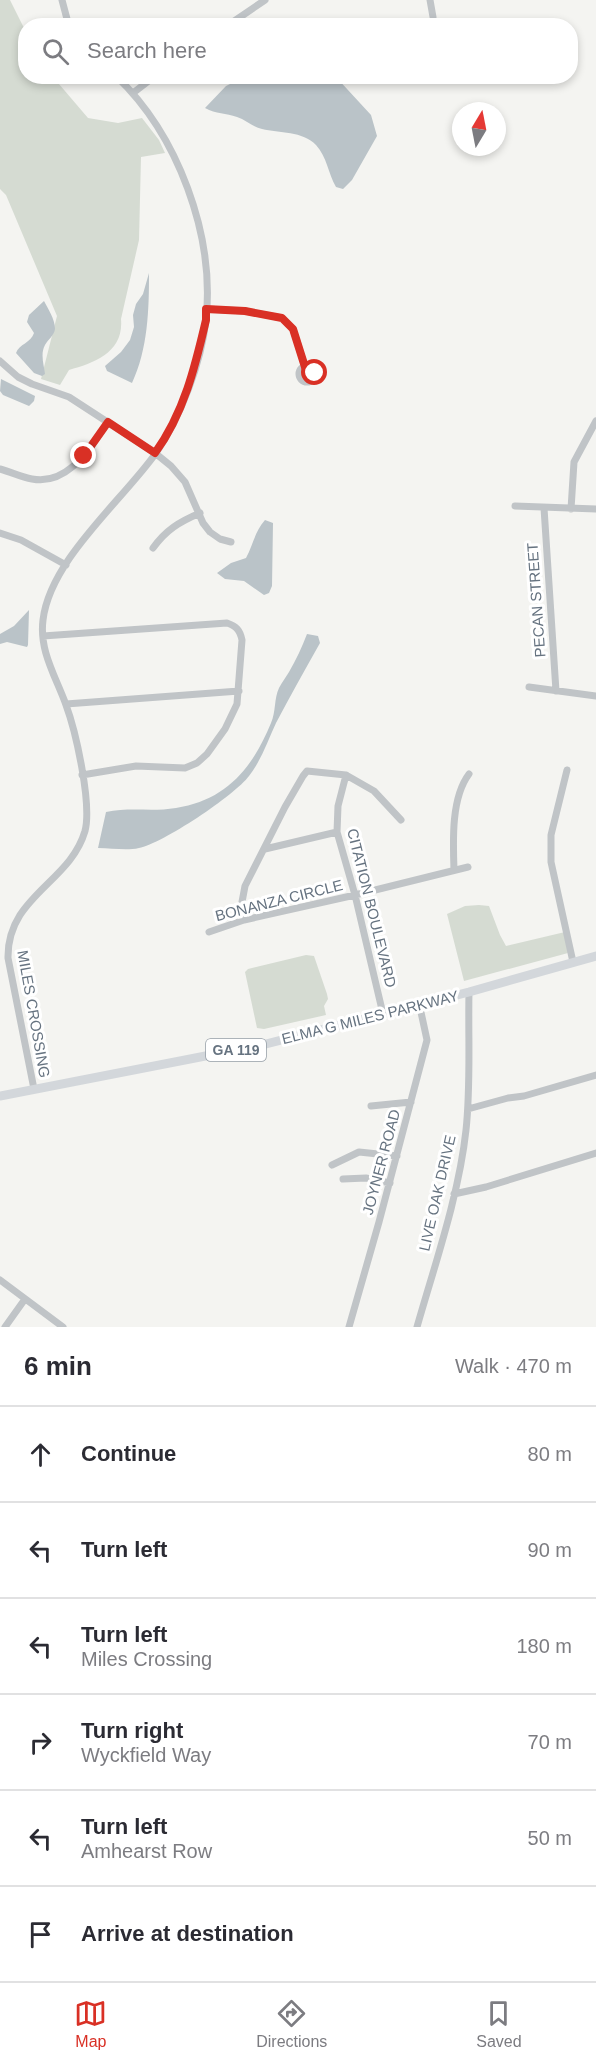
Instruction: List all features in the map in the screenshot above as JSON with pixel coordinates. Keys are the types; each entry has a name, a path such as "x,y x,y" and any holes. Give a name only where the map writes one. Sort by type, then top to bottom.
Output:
{"main road":[{"name":"ELMA G MILES PARKWAY","path":"0,1096 214,1055 469,992 596,956"}],"street":[{"path":"62,0 67,18"},
{"path":"237,18 254,3 265,0"},
{"path":"430,0 433,16"},
{"name":"MILES CROSSING","path":"34,1089 11,974 8,947 15,922 24,909 72,859 80,847 87,819 82,775 66,704 45,652 43,636 45,609 66,565 94,527 137,478 175,420 187,394 206,320 206,270 200,230 184,177 168,144 133,93 124,84"},
{"path":"133,93 145,84"},
{"path":"206,309 245,311 282,318 293,329 305,367"},
{"path":"0,361 18,377 60,393 155,453 185,482 203,523 210,532 220,539 231,542"},
{"path":"570,509 574,462 596,421"},
{"path":"0,469 34,479 56,477 71,469 84,456 108,422"},
{"path":"515,506 596,509"},
{"name":"PECAN STREET","path":"544,508 556,691"},
{"path":"153,548 167,530 200,513"},
{"path":"0,533 21,540 66,565"},
{"path":"43,636 227,623 235,626 240,632 242,640 237,704 214,746 197,763 185,768 136,766 82,775"},
{"path":"529,687 596,696"},
{"path":"66,704 239,691"},
{"path":"567,770 551,835 551,862 573,962"},
{"path":"244,920 243,894 285,807 307,771 346,775 374,791 401,820"},
{"path":"454,870 453,833 462,784 469,774"},
{"name":"CITATION BOULEVARD","path":"346,775 337,816 337,832 355,895 383,1014"},
{"path":"265,849 337,832"},
{"name":"BONANZA CIRCLE","path":"209,932 244,920 468,867"},
{"name":"LIVE OAK DRIVE","path":"417,1327 454,1194 465,1140 468,1109 469,992"},
{"name":"JOYNER ROAD","path":"349,1327 398,1156 427,1040 419,1003"},
{"path":"468,1109 524,1096 596,1075"},
{"path":"371,1106 411,1102"},
{"path":"332,1166 359,1152 398,1156"},
{"path":"454,1194 486,1187 596,1153"},
{"path":"343,1179 366,1178 390,1183"},
{"path":"0,1280 63,1327"},
{"path":"5,1327 25,1299"}],"shaded area":[{"path":"0,0 10,0 19,18 18,84 59,84 88,118 118,123 142,118 159,140 165,153 141,157 139,240 118,340 113,348 98,359 69,370 60,385 41,379 57,316 6,195 0,189"},
{"path":"230,84 342,84 371,115 377,136 352,180 343,189 336,187 323,155 311,140 290,133 259,128 237,117 205,108"},
{"path":"149,273 148,315 144,343 132,383 107,371 105,366 121,352 130,340 134,327 133,315 136,304 143,294"},
{"path":"44,301 53,318 55,329 44,348 45,374 42,376 34,373 16,353 34,333 27,322 29,315"},
{"path":"1,379 35,396 34,401 29,406 3,395 0,391"},
{"path":"265,520 273,523 272,586 269,593 264,595 244,581 225,579 217,573 231,563 246,558 256,533"},
{"path":"29,610 27,647 7,642 0,644 0,634 14,626"},
{"path":"307,634 318,636 320,643 249,776 229,795 197,818 150,845 129,849 98,848 106,812 167,809 194,804 223,790 235,780 246,768 264,740 273,719 279,688 294,663"},
{"path":"465,906 489,906 506,946 565,932 568,953 464,981 447,914"},
{"path":"306,955 314,956 327,994 328,999 324,1006 326,1015 264,1029 257,1028 245,972 248,969"}],"route":[{"path":"84,456 108,422 155,453 175,420 187,394 206,320 206,309 245,311 282,318 293,329 305,367 312,368 315,373"}]}
